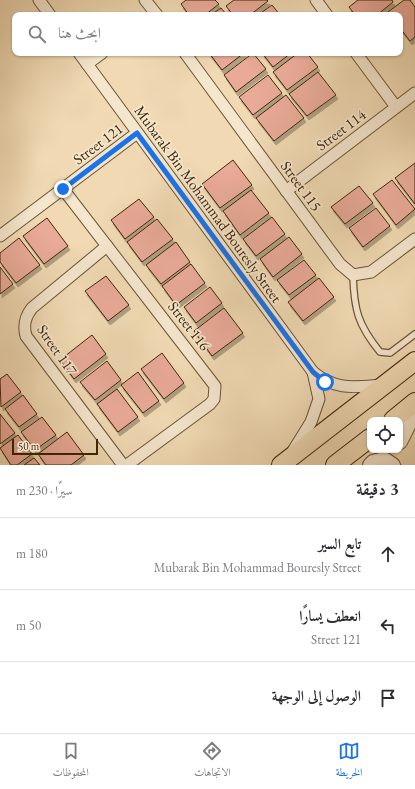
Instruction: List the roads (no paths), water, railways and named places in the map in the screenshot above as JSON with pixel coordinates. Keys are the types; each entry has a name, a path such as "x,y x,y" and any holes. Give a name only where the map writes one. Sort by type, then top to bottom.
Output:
{"main road":[{"path":"284,463 415,362"},
{"path":"397,417 415,402"},
{"path":"335,465 367,440"}],"street":[{"path":"39,0 48,12"},
{"path":"145,0 155,12"},
{"path":"316,0 325,12"},
{"name":"Mubarak Bin Mohammad Bouresly Street","path":"81,56 313,372 325,382 341,386 387,384"},
{"path":"87,64 98,56"},
{"name":"Street 115","path":"187,56 340,264 353,275"},
{"path":"358,56 396,107"},
{"name":"Street 114","path":"286,191 415,93"},
{"name":"Street 121","path":"0,236 137,133"},
{"name":"Street 116","path":"63,189 215,386 214,399 210,404 127,465"},
{"path":"353,275 370,272 415,239"},
{"name":"Street 117","path":"107,246 32,308 26,318 25,330 26,336 123,465"},
{"name":"Mubarak Bin Mohammad Bouresly Street","path":"284,463 311,422 319,399 313,372"},
{"path":"403,436 415,412"},
{"path":"398,453 398,465"},
{"path":"370,465 379,459 384,459 393,465"}],"lane":[{"path":"353,275 356,312 365,331 380,352 390,353 415,334"}]}
